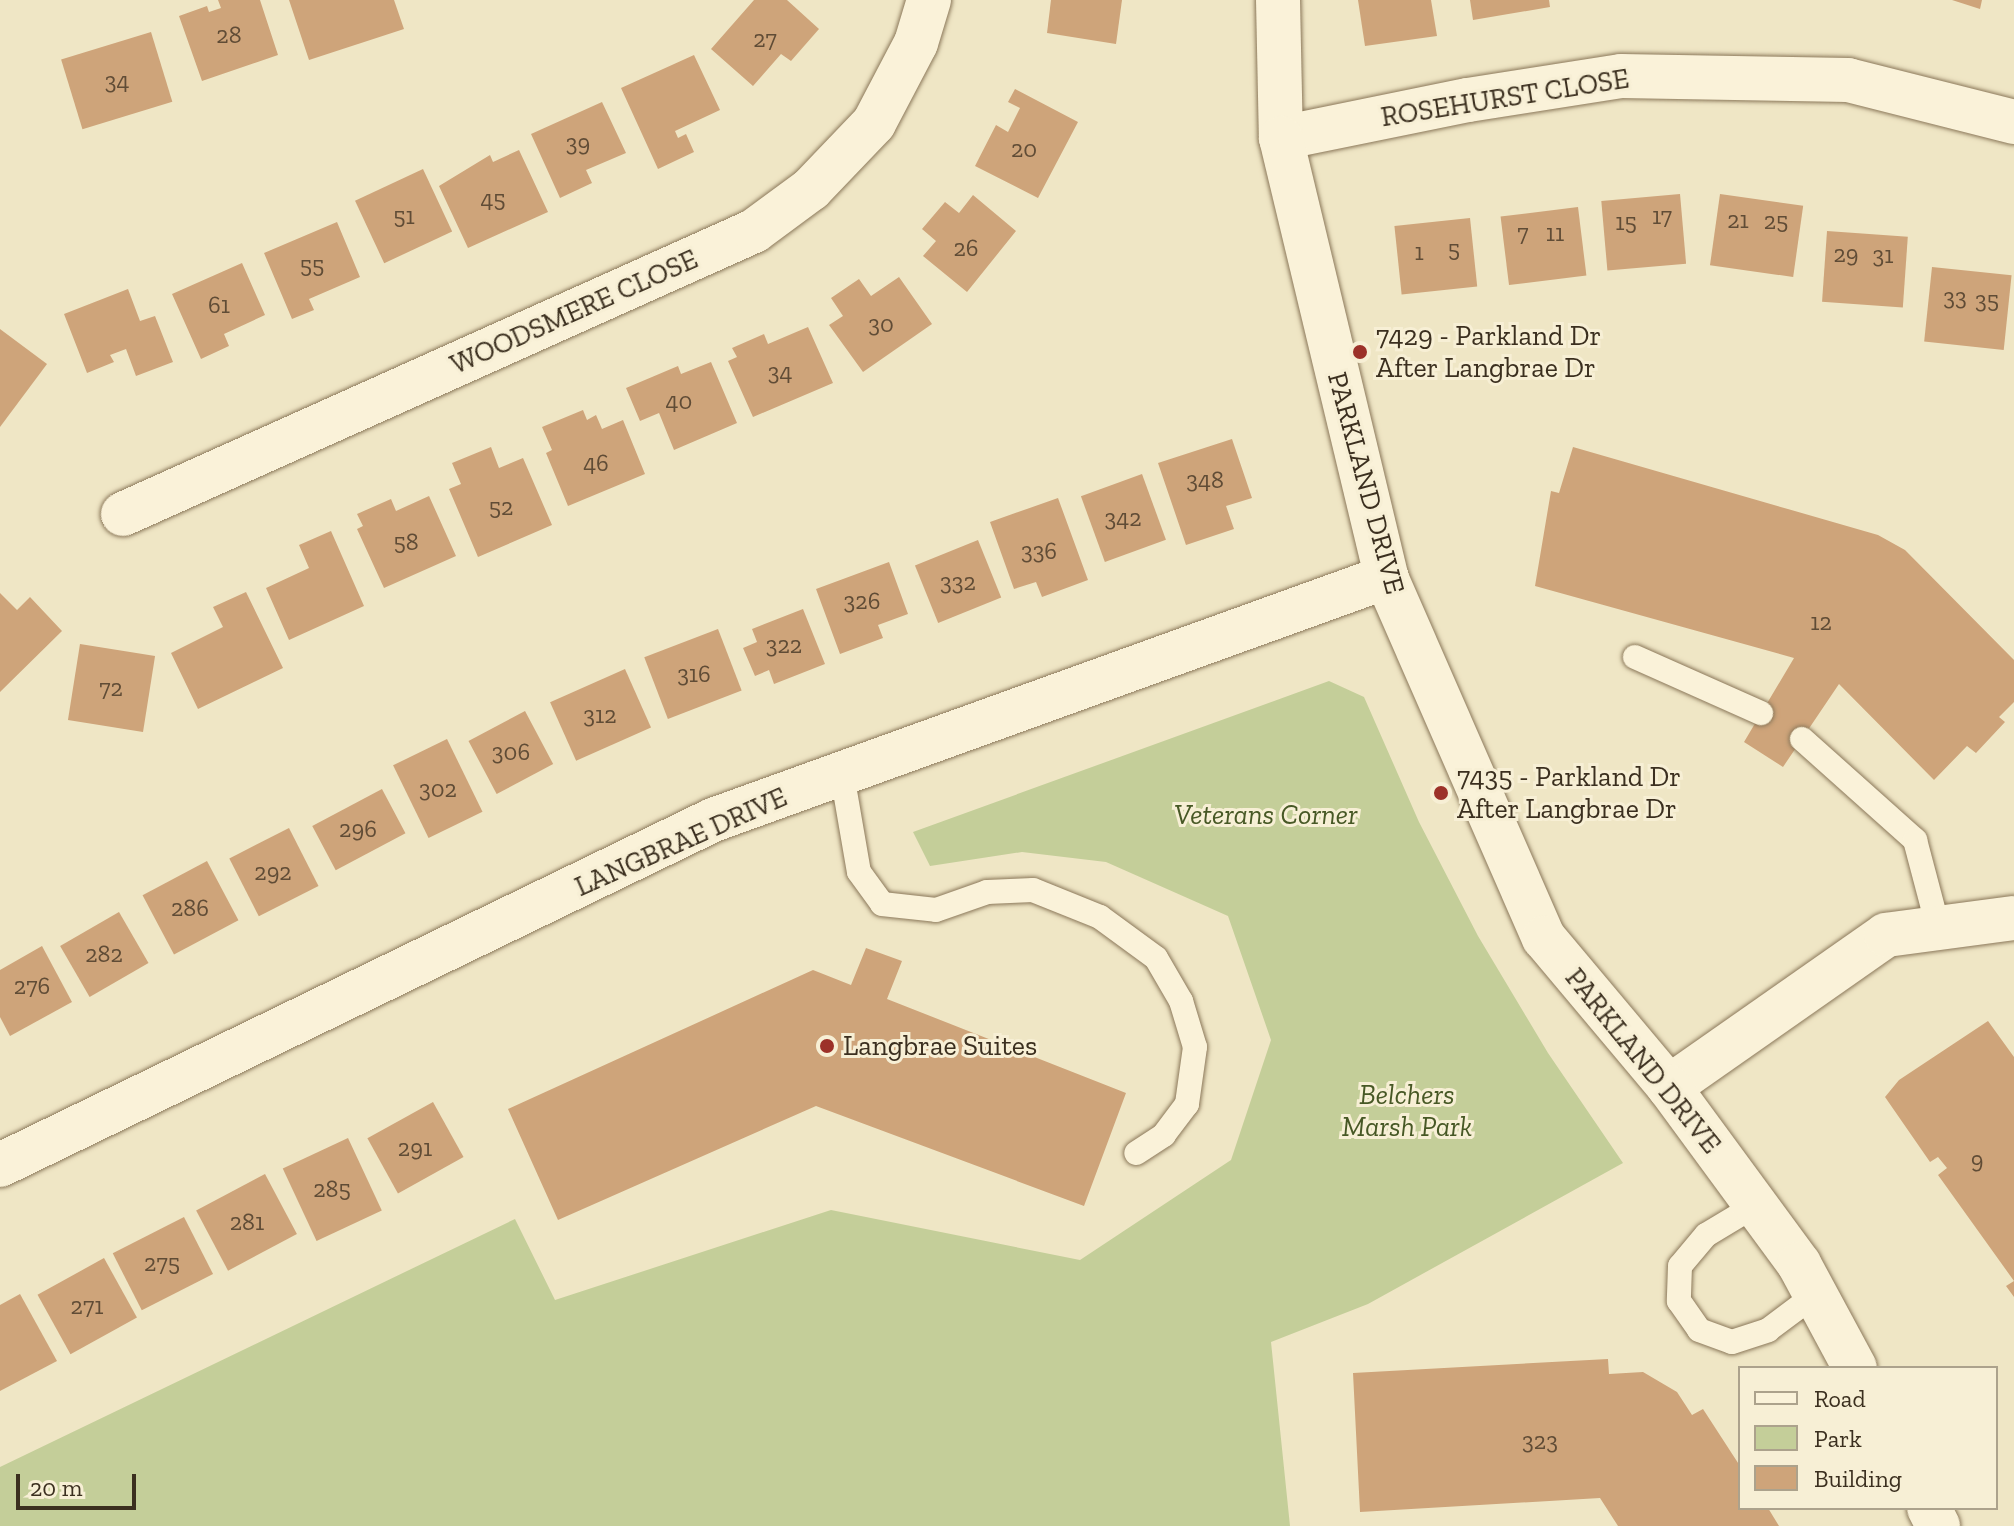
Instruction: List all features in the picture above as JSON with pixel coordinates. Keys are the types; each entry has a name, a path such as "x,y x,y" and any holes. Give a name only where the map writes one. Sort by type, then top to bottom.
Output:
{"street":[{"name":"WOODSMERE CLOSE","path":"123,514 754,231 811,189 874,123 916,43 929,0"},
{"name":"PARKLAND DRIVE","path":"1278,0 1281,138 1386,577 1544,938 1669,1087 1756,1205 1815,1295 1854,1366"},
{"name":"ROSEHURST CLOSE","path":"1281,138 1621,76 1848,80 2014,122"},
{"name":"LANGBRAE DRIVE","path":"0,1165 713,820 1386,577"},
{"path":"1669,1087 1886,935 2014,918"}],"lane":[{"path":"1635,657 1761,713"},
{"path":"1802,739 1915,840 1938,927"},
{"path":"842,774 859,872 882,904 936,910 987,892 1033,890 1100,917 1156,958 1181,1001 1195,1047 1187,1104 1164,1135 1136,1153"},
{"path":"1756,1205 1706,1235 1680,1266 1679,1301 1699,1330 1732,1342 1768,1330 1815,1295"}],"green space":[{"name":"Belchers Marsh Park","path":"1329,681 1364,697 1419,822 1478,936 1548,1053 1623,1163 1368,1304 1271,1342 1290,1526 0,1526 0,1467 515,1219 555,1300 831,1210 1080,1260 1231,1160 1271,1040 1228,916 1106,862 1022,852 930,866 913,832"}],"building":[{"path":"218,0 260,0 278,55 202,81 179,16 207,6 209,12 221,8"},
{"path":"289,0 394,0 404,29 309,60"},
{"path":"754,0 787,0 819,29 791,61 781,54 753,86 711,49"},
{"path":"1051,0 1122,0 1116,44 1047,33"},
{"path":"1358,0 1431,0 1437,36 1365,46"},
{"path":"1470,0 1549,0 1550,7 1473,20"},
{"path":"1952,0 1982,0 1980,9"},
{"path":"151,32 172,102 82,129 61,59"},
{"path":"694,55 720,110 675,131 678,138 686,134 694,152 658,169 621,88"},
{"path":"1015,89 1078,122 1038,198 975,166 996,125 1008,132 1020,108 1008,102"},
{"path":"602,102 626,153 586,170 592,183 560,198 531,134"},
{"path":"519,150 548,212 468,248 439,186 490,155 493,162"},
{"path":"423,169 452,232 384,263 355,201"},
{"path":"1680,194 1686,264 1607,271 1601,201"},
{"path":"1720,194 1803,206 1793,277 1710,265"},
{"path":"973,195 1016,231 967,292 923,256 936,241 922,229 945,202 959,213"},
{"path":"1578,207 1586,275 1509,285 1501,217"},
{"path":"1470,218 1477,287 1402,295 1394,226"},
{"path":"337,222 360,277 309,299 314,310 292,319 264,253"},
{"path":"1827,231 1908,237 1903,307 1822,302"},
{"path":"242,263 265,315 224,334 229,346 201,359 172,294"},
{"path":"1932,267 2012,275 2004,350 1924,342"},
{"path":"899,277 932,324 863,372 829,325 843,316 831,298 859,279 871,296"},
{"path":"128,289 140,321 155,316 173,362 136,376 126,349 110,355 114,362 87,373 64,314"},
{"path":"808,327 833,383 753,417 728,361 737,357 732,348 764,334 768,344"},
{"path":"0,329 47,364 0,427"},
{"path":"711,362 737,423 674,450 659,413 640,421 626,388 678,366 681,374"},
{"path":"583,410 587,420 596,415 602,429 623,420 645,474 568,506 546,453 552,450 542,427"},
{"path":"1232,439 1252,498 1226,506 1234,529 1186,545 1158,463"},
{"path":"491,447 499,468 523,458 552,525 478,557 449,489 461,484 452,463"},
{"path":"1573,447 1878,535 1905,550 2014,660 2014,702 1999,717 2005,722 1976,753 1967,746 1934,780 1839,684 1783,767 1744,742 1794,658 1535,586 1551,491 1559,493"},
{"path":"1142,474 1166,540 1105,562 1081,496"},
{"path":"429,496 456,556 384,588 357,529 363,526 357,514 391,499 396,511"},
{"path":"1058,498 1088,580 1042,597 1036,582 1014,589 990,522"},
{"path":"331,531 364,606 289,640 266,588 309,568 299,545"},
{"path":"978,540 1001,597 938,623 915,565"},
{"path":"889,562 908,614 878,625 883,638 840,654 816,589"},
{"path":"246,592 283,668 198,709 171,653 223,627 213,607"},
{"path":"0,593 17,610 30,597 62,631 0,692"},
{"path":"803,609 825,664 774,684 769,670 755,676 743,648 757,642 752,629"},
{"path":"718,629 742,691 668,719 644,657"},
{"path":"80,644 155,656 143,732 68,720"},
{"path":"625,669 651,727 576,761 550,702"},
{"path":"525,711 553,764 497,794 468,741"},
{"path":"447,739 483,812 429,838 393,765"},
{"path":"382,789 405,833 336,870 312,826"},
{"path":"289,828 319,886 259,916 229,858"},
{"path":"207,861 238,920 174,954 143,895"},
{"path":"119,912 148,963 90,997 60,946"},
{"path":"42,946 72,1002 10,1036 0,1017 0,970"},
{"name":"Langbrae Suites","path":"866,948 902,961 887,999 1126,1093 1084,1206 816,1106 558,1220 508,1109 813,970 851,985"},
{"path":"1988,1021 2014,1057 2014,1281 1938,1175 1947,1168 1938,1157 1930,1162 1885,1097 1899,1080"},
{"path":"433,1102 464,1157 398,1193 367,1138"},
{"path":"348,1138 382,1211 317,1241 283,1168"},
{"path":"265,1174 297,1234 228,1271 196,1211"},
{"path":"184,1217 213,1274 142,1310 113,1253"},
{"path":"104,1258 137,1317 70,1354 38,1295"},
{"path":"2014,1281 2014,1297 2006,1286"},
{"path":"20,1294 57,1361 0,1391 0,1305"},
{"path":"1608,1359 1609,1374 1643,1372 1677,1392 1692,1415 1703,1409 1738,1463 1738,1510 1769,1510 1779,1526 1618,1526 1600,1498 1360,1512 1353,1373"}],"place":[{"name":"7429 - Parkland Dr After Langbrae Dr","path":"1360,352"},
{"name":"7435 - Parkland Dr After Langbrae Dr","path":"1441,793"},
{"name":"Langbrae Suites","path":"827,1046"}],"park label":[{"name":"Veterans Corner","path":"1266,815"}]}
